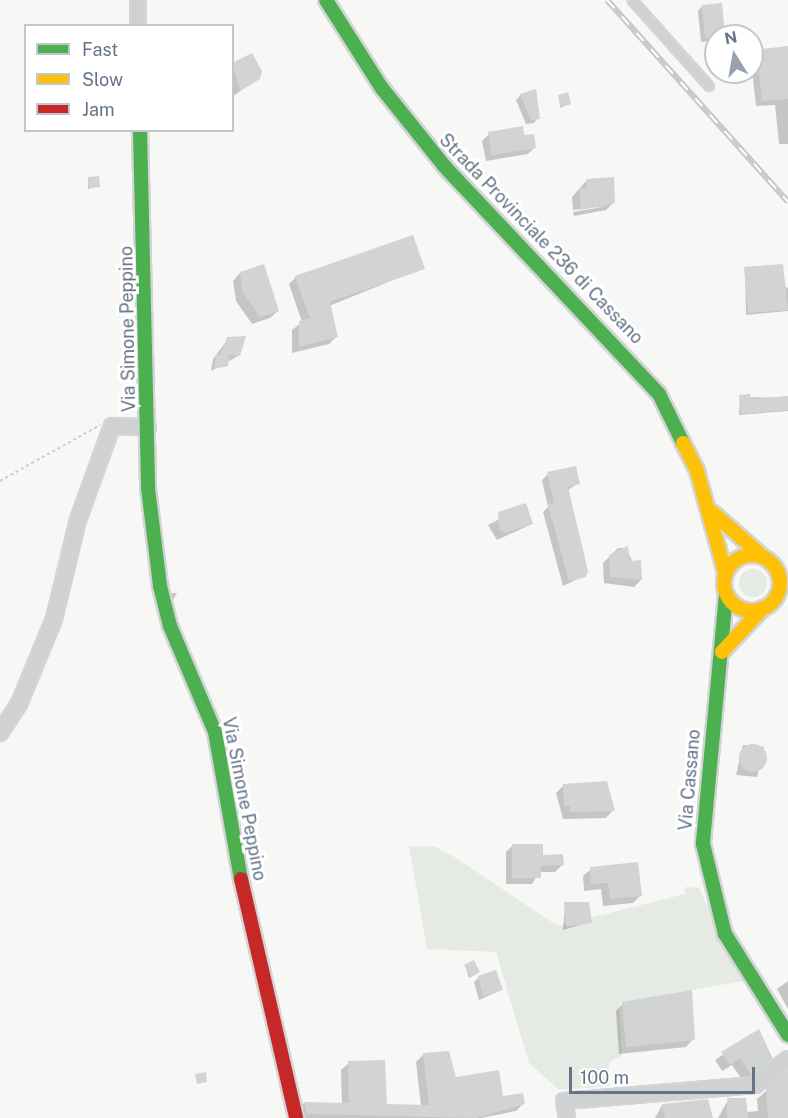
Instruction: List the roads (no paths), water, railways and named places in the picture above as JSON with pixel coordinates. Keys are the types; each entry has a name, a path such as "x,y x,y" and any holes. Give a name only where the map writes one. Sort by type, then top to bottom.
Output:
{"main road":[{"name":"Strada Provinciale 236 di Cassano","path":"326,0 381,87 445,167 650,382 681,432 712,512 725,572"},
{"name":"Via Simone Peppino","path":"140,132 148,488 160,586 171,626 211,716 243,891 296,1118"},
{"path":"712,512 767,560 779,587 767,606 722,652"},
{"path":"788,567 767,560 736,559 725,572 726,594 737,607 767,606 788,594"},
{"name":"Via Cassano","path":"726,594 722,652 704,800 706,861 725,934 788,1035"}],"street":[{"path":"138,0 138,24"},
{"path":"0,733 19,704 54,618 80,512 112,426 148,427"},
{"path":"567,1118 564,1101 755,1084 788,1059"}],"lane":[{"path":"632,0 709,86"}],"railway":[{"path":"607,0 788,202"}]}
